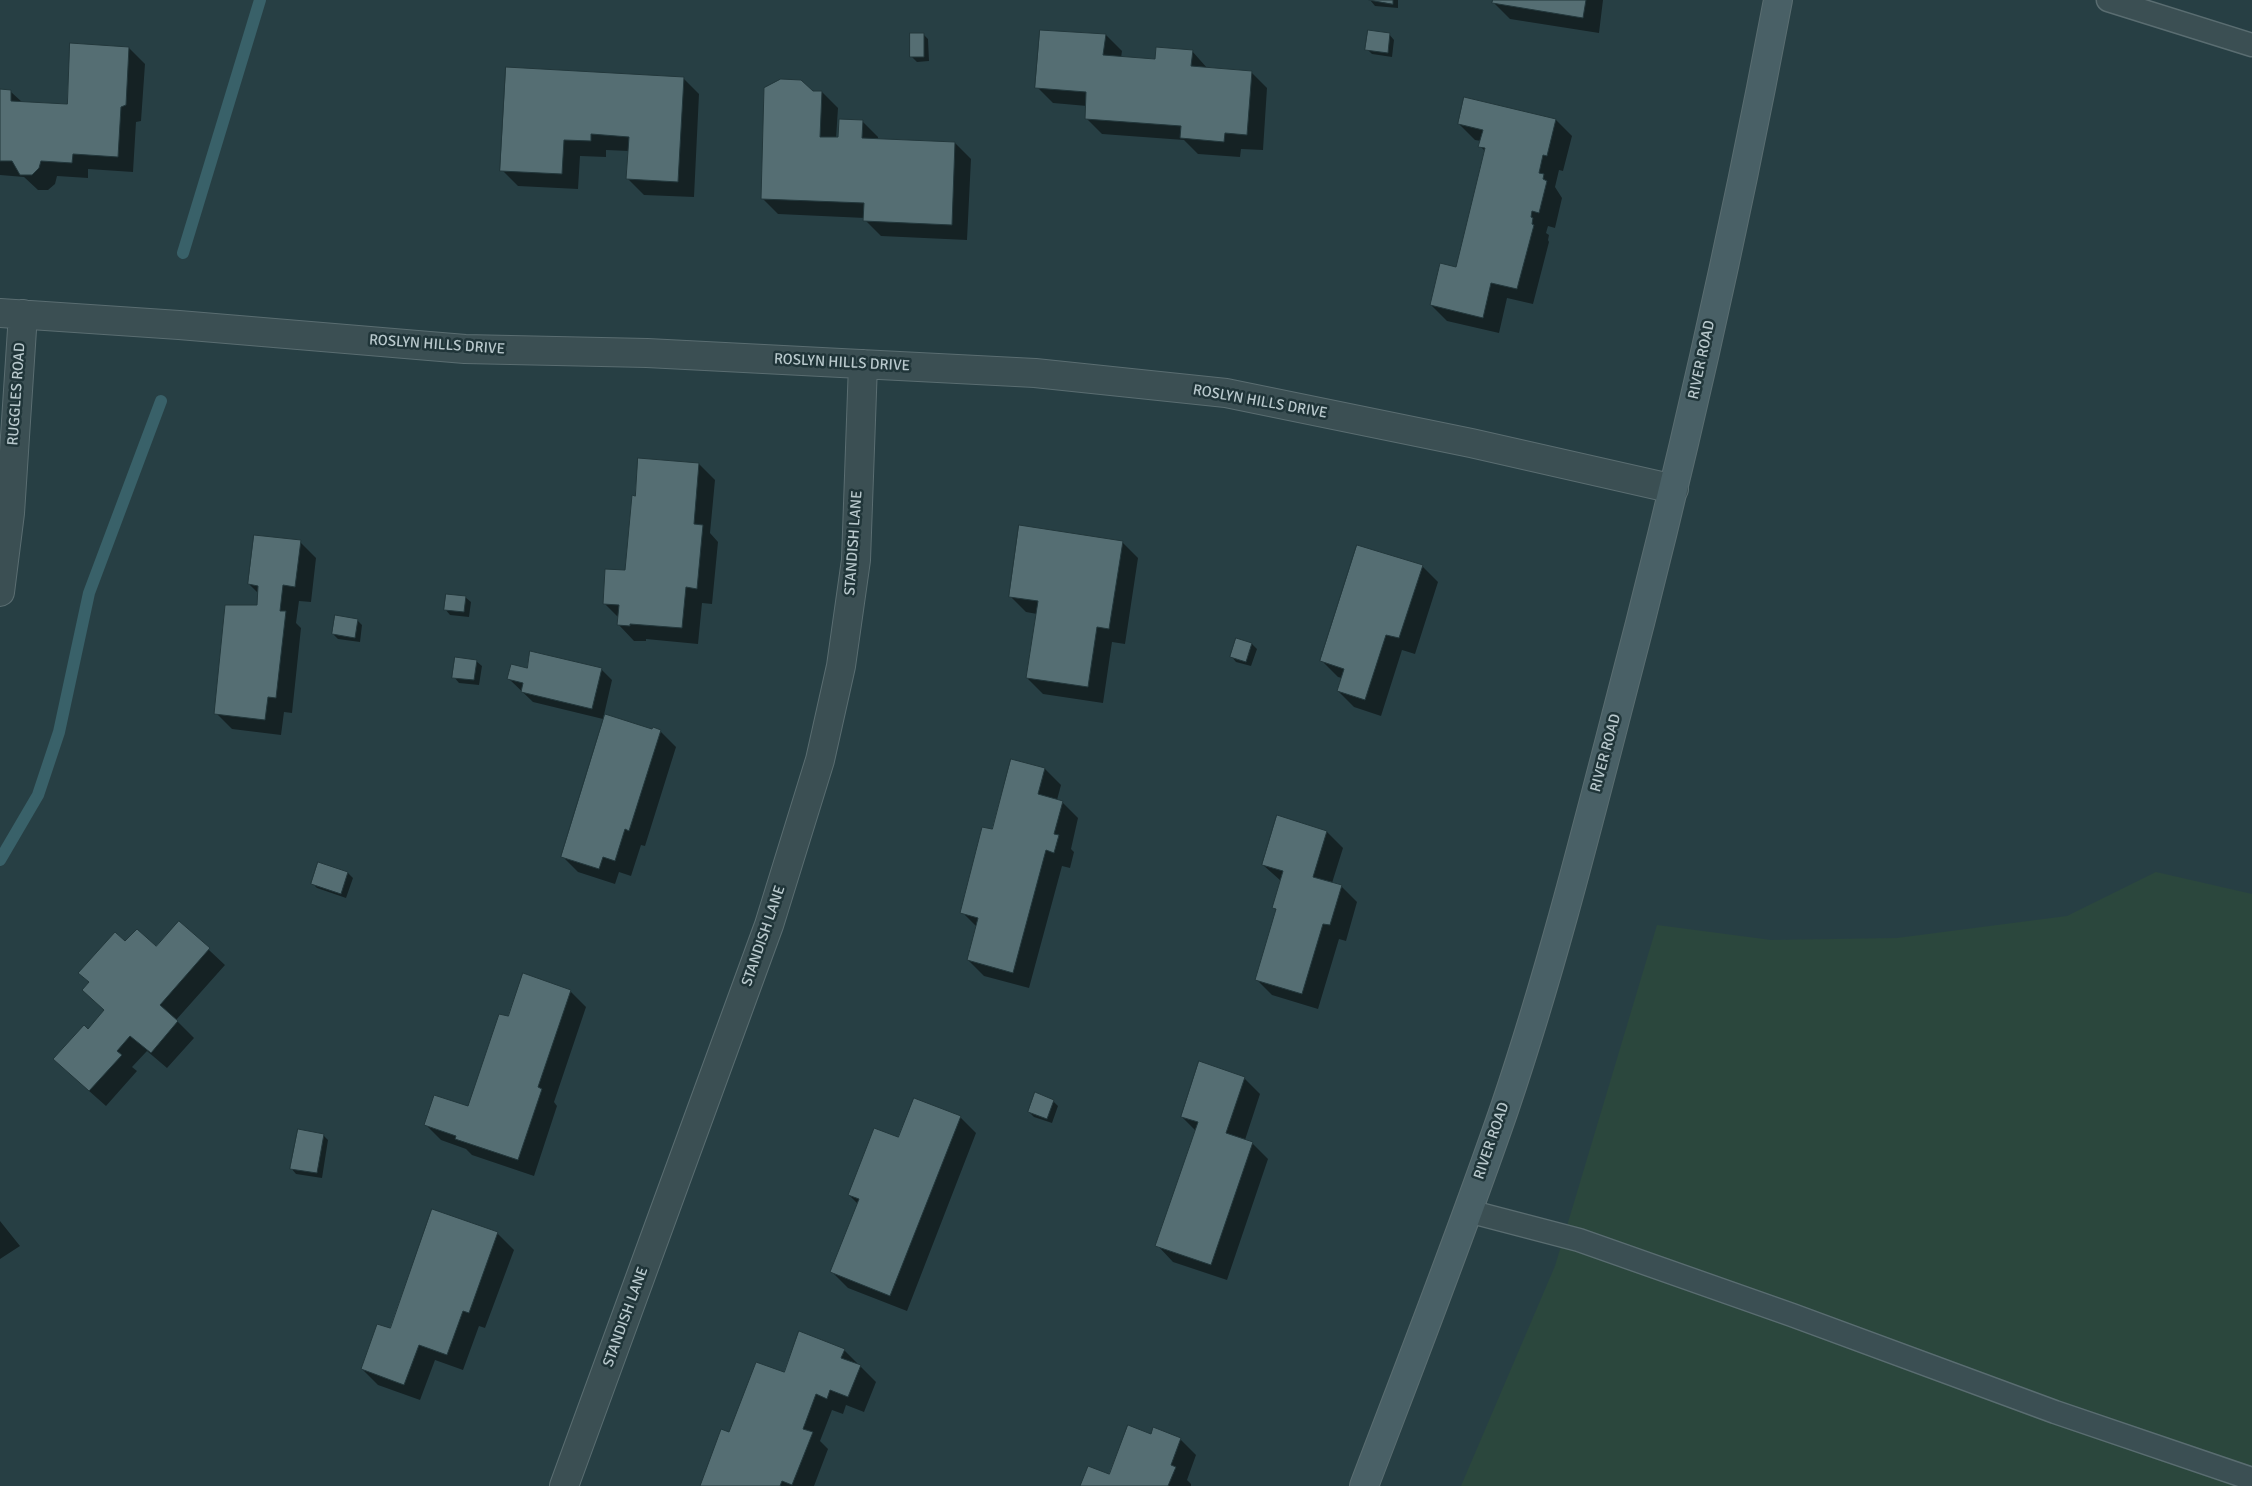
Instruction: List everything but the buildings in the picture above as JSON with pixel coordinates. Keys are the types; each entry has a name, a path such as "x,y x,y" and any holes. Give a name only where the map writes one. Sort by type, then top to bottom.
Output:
{"main road":[{"name":"RIVER ROAD","path":"1364,1486 1468,1211 1505,1106 1564,916 1674,489 1733,219 1778,0"}],"street":[{"name":"ROSLYN HILLS DRIVE","path":"11,313 179,324 465,349 647,354 1035,373 1226,393 1471,443 1674,489"},
{"name":"RUGGLES ROAD","path":"0,592 10,513 11,313"},
{"name":"STANDISH LANE","path":"564,1486 769,925 820,760 841,666 856,560 863,364"}],"lane":[{"path":"2108,0 2252,45"},
{"path":"1468,1211 1579,1240 2055,1412 2252,1479"}],"green space":[{"path":"2156,872 2252,894 2252,1486 1461,1486 1555,1266 1657,925 1771,940 1897,938 2067,916"}],"waterway":[{"path":"183,253 260,0"},
{"path":"0,860 38,795 59,732 89,593 161,401"}]}
